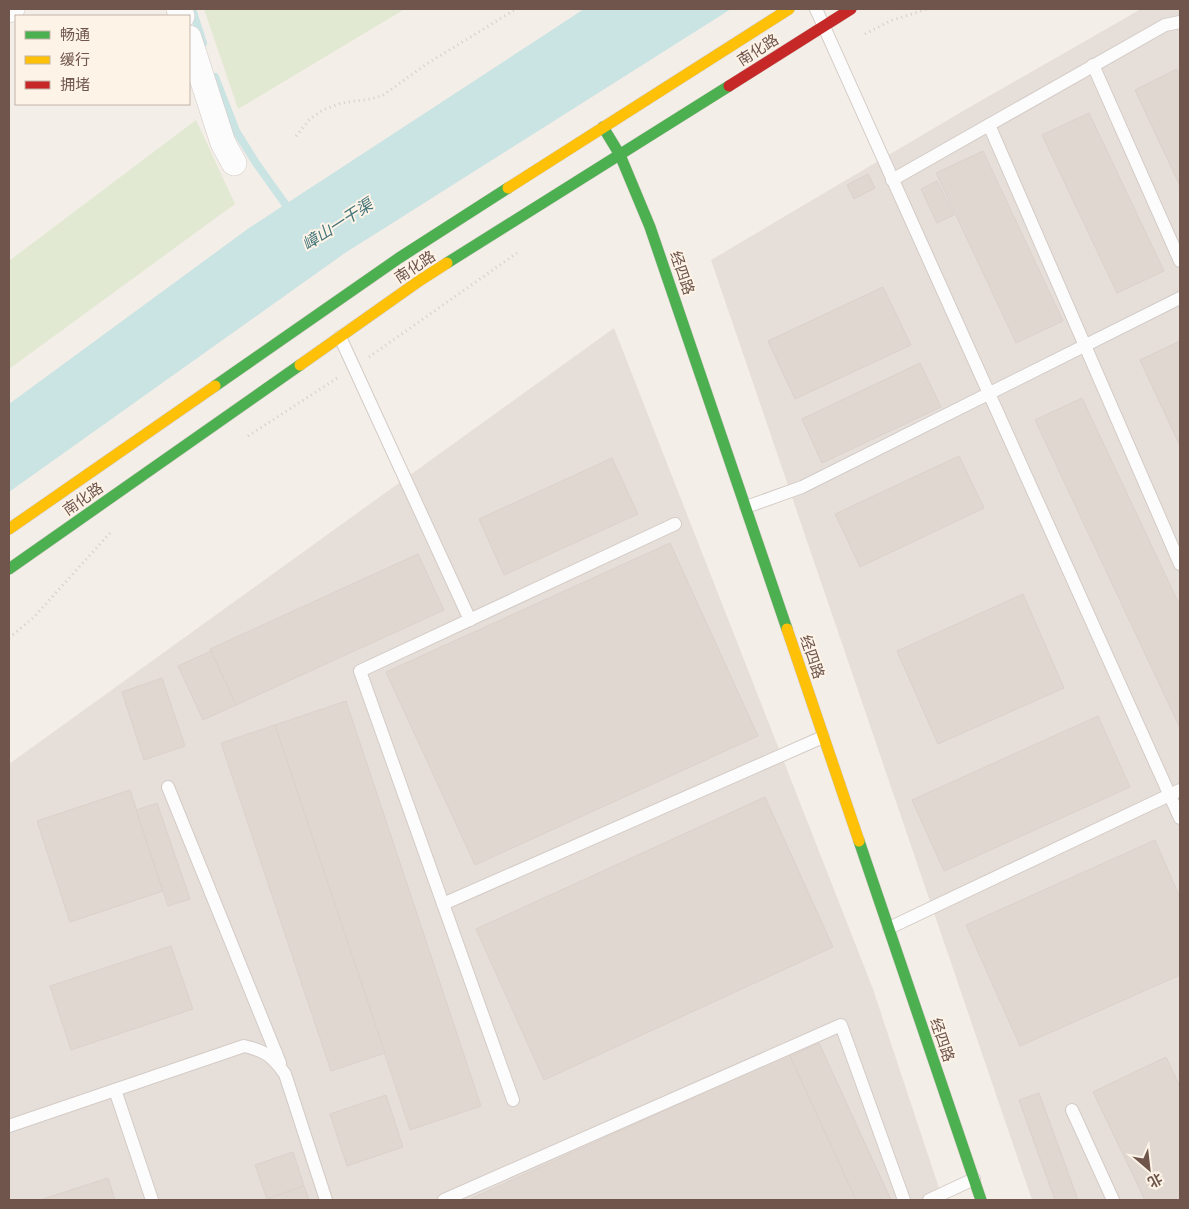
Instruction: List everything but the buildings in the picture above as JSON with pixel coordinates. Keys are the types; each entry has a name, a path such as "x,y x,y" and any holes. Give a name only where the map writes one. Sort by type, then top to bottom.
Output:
{"main road":[{"name":"南化路","path":"9,529 398,258 789,9"},
{"name":"南化路","path":"9,569 419,281 851,9"},
{"name":"经四路","path":"603,127 620,155 650,227 981,1200"}],"street":[{"path":"190,41 223,143 234,163"}],"lane":[{"path":"816,9 988,394 1175,793 1180,818"},
{"path":"892,180 1165,24 1180,22"},
{"path":"1093,65 1180,261"},
{"path":"989,125 1180,564"},
{"path":"746,507 802,487 1180,298"},
{"path":"340,337 470,620"},
{"path":"513,1100 360,671 675,524"},
{"path":"443,904 823,737"},
{"path":"168,787 285,1074 326,1200"},
{"path":"889,928 1175,793"},
{"path":"444,1200 841,1026 904,1200"},
{"path":"9,1126 244,1046 262,1050 274,1059 285,1074"},
{"path":"115,1090 152,1200"},
{"path":"1072,1110 1114,1200"},
{"path":"929,1200 974,1179"}],"path":[{"path":"296,136 310,119 323,110 341,103 382,96 425,65 516,9"},
{"path":"833,50 890,21 927,9"},
{"path":"246,437 354,367 523,249"},
{"path":"9,638 34,617 115,527"}],"shaded area":[{"path":"1141,9 1180,9 1180,1200 1032,1200 711,260 963,111"},
{"path":"614,328 873,989 943,1200 9,1200 9,764"}],"green space":[{"path":"204,9 405,9 238,109"},
{"path":"196,120 235,204 9,369 9,261"}],"water":[{"name":"嶂山一干渠","path":"584,9 731,9 345,253 9,492 9,404 249,228"}],"waterway":[{"path":"192,9 203,43"},
{"path":"215,77 236,131 291,212"}],"traffic: fast":[{"path":"447,263 729,86"},
{"path":"603,127 620,155 650,227 787,629"},
{"path":"215,386 399,258 508,188"},
{"path":"9,569 300,365"},
{"path":"859,841 981,1200"}],"traffic: slow":[{"path":"508,188 789,9"},
{"path":"300,365 447,263"},
{"path":"9,529 215,386"},
{"path":"787,629 859,841"}],"traffic: jam":[{"path":"729,86 851,9"}]}
